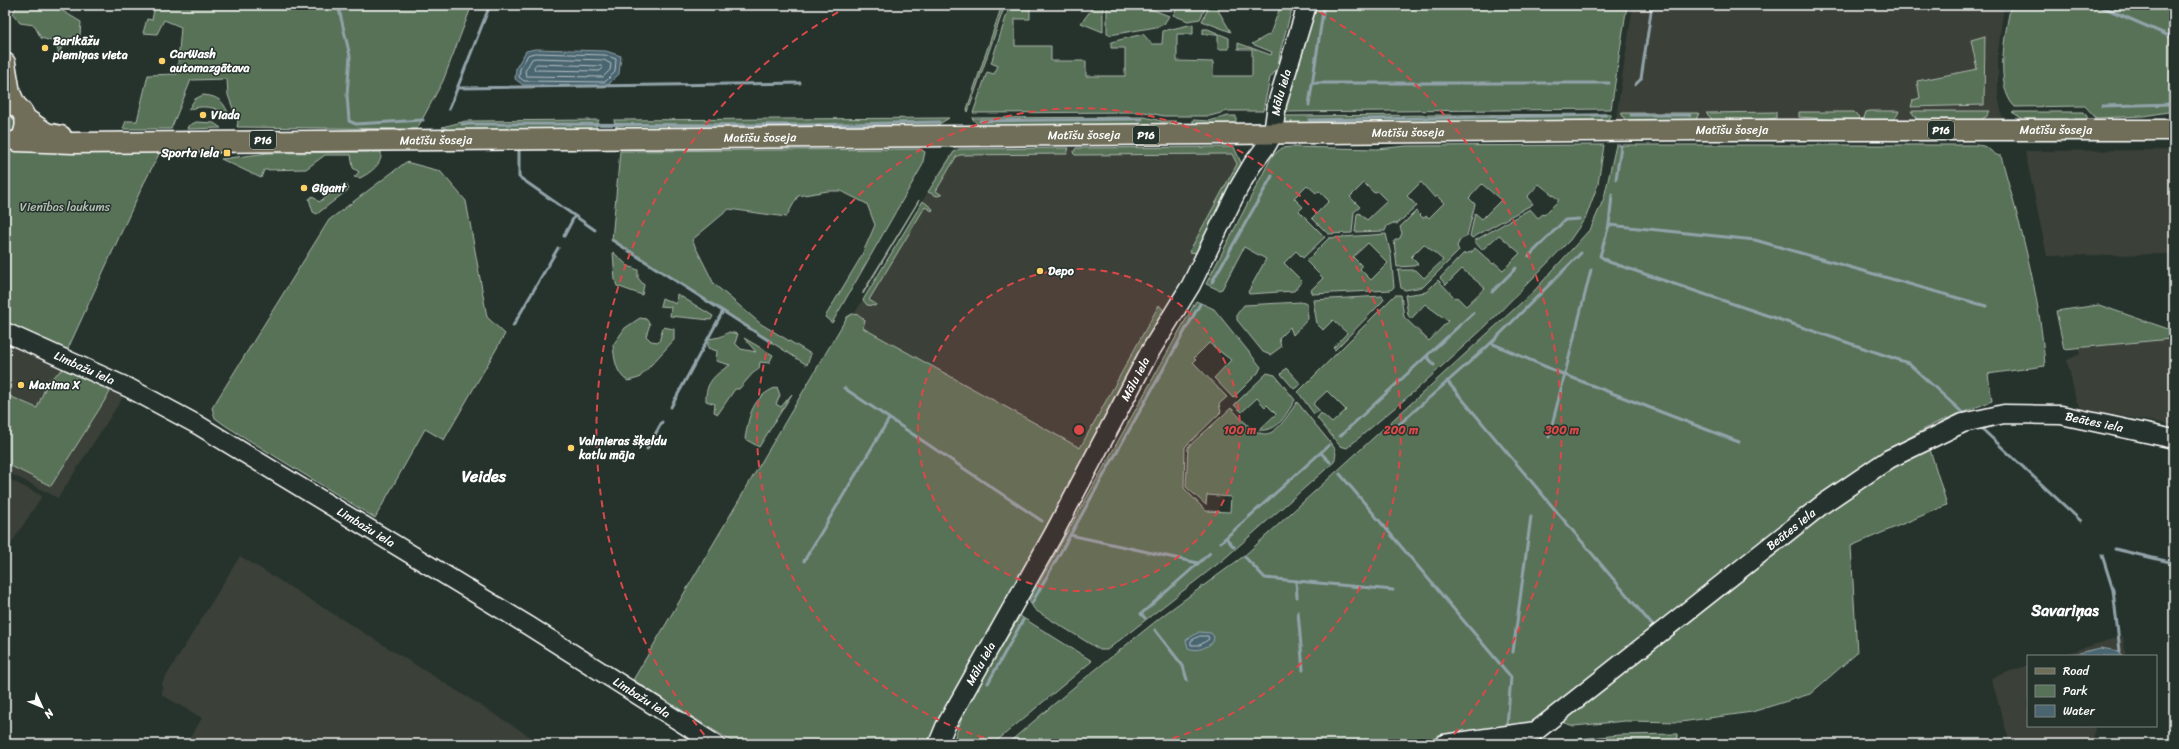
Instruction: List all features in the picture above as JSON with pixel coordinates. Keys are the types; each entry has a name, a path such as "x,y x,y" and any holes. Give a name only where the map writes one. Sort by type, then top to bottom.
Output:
{"main road":[{"name":"Mālu iela","path":"938,744 945,727 1057,528 1148,355 1190,285 1238,189 1273,134 1277,104 1307,5"},
{"path":"5,63 10,93 15,110"},
{"name":"Matīšu šoseja","path":"15,110 46,132 90,141"},
{"name":"P16","path":"10,142 25,131 15,110"},
{"name":"Matīšu šoseja","path":"10,142 1710,130 2174,130"},
{"name":"Limbažu iela","path":"5,332 128,388 198,425 535,630 715,744"},
{"name":"Beātes iela","path":"1444,744 1536,731 1823,504 1888,459 1963,423 2004,414 2061,415 2174,439"}],"shaded area":[{"path":"1633,5 2004,5 1998,52 1998,95 2003,121 1614,132"},
{"path":"1234,147 1244,169 1084,458 844,331 952,152 959,149"},
{"path":"2174,150 2174,254 2047,256 2025,151"},
{"path":"5,332 129,388 58,498 5,471"},
{"path":"2174,332 2174,425 2083,410 2076,401 2067,360 2080,354 2079,346"},
{"path":"5,477 42,496 5,553"},
{"path":"240,556 542,744 193,744 188,741 202,718 162,695 162,683"},
{"path":"2123,636 2126,655 2061,655"},
{"path":"2027,665 2027,727 2095,727 2093,744 2010,744 1991,678"}],"green space":[{"path":"17,5 60,5 61,10 81,22 80,35 65,39 59,54 55,42 41,38 34,25 20,23 13,14"},
{"path":"155,5 472,5 443,81 417,129 237,127 238,122 228,95 227,79 191,80 171,129 123,129 126,121 137,121 148,75 177,74 181,27 164,20 157,34 143,33 147,19 152,20"},
{"path":"1002,5 1005,5 968,112 967,109"},
{"path":"1010,5 1021,5 1030,9 1030,19 1015,19 1015,46 1051,46 1051,61 1086,61 1086,76 1125,76 1125,48 1111,48 1111,42 1143,34 1152,44 1162,44 1163,31 1193,24 1193,34 1177,34 1177,61 1213,62 1213,76 1252,76 1252,49 1238,49 1238,43 1271,55 1272,52 1252,44 1270,34 1281,5 1293,5 1280,52 1278,68 1270,78 1263,111 1228,111 1210,116 1164,116 1144,112 973,113 987,72 994,74 998,66 991,63"},
{"path":"1095,5 1103,5 1103,32 1081,23"},
{"path":"1107,5 1141,5 1169,16 1164,24 1156,27 1110,35 1107,33"},
{"path":"1179,5 1207,5 1200,19 1188,21 1173,15"},
{"path":"1210,5 1215,5 1231,32 1202,21"},
{"path":"1314,5 1627,5 1611,109 1282,112"},
{"path":"2011,5 2174,5 2174,111 2144,116 2096,118 2085,106 2015,107 2009,98 2003,73 2004,44"},
{"path":"1203,29 1208,29 1229,38 1229,49 1218,49 1218,34 1203,34"},
{"path":"1985,36 1984,105 1911,107 1913,100 1920,98 1917,81 1977,69 1971,40"},
{"path":"203,95 217,98 226,107 230,117 216,109 205,107 188,110 195,99"},
{"path":"5,111 9,111 17,120 14,131 5,135"},
{"path":"1899,111 1897,116 1889,121 1863,121 1866,112"},
{"path":"1911,111 1990,111 1987,116 1979,121 1918,121"},
{"path":"1776,112 1776,118 1748,122 1715,122 1706,113"},
{"path":"1799,112 1854,112 1859,117 1858,121 1799,117"},
{"path":"2012,112 2083,112 2087,116 2087,120 2026,121"},
{"path":"1621,113 1699,113 1696,120 1627,123"},
{"path":"1611,114 1607,121 1288,125 1284,122 1282,116"},
{"path":"1228,116 1236,116 1236,126 1193,124 1193,120 1209,121"},
{"path":"1144,117 1162,121 1176,121 1176,124 1161,123 1149,126 978,125 972,118"},
{"path":"949,118 936,126 627,130 615,126 614,120"},
{"path":"599,120 595,129 451,131 442,127 466,121"},
{"path":"196,122 214,123 221,128 187,129 188,126"},
{"path":"1604,145 1598,184 1586,217 1570,240 1486,326 1417,389 1347,448 1340,446 1317,418 1321,413 1332,423 1346,410 1327,391 1313,404 1320,411 1314,414 1298,392 1395,295 1401,295 1404,317 1429,341 1448,321 1425,304 1411,319 1408,315 1405,295 1426,292 1438,280 1455,298 1457,297 1466,306 1485,288 1462,269 1446,285 1440,278 1463,254 1472,252 1475,248 1493,264 1495,263 1503,270 1520,253 1499,235 1482,250 1474,241 1530,209 1538,218 1543,214 1544,215 1559,200 1539,184 1527,197 1533,204 1472,238 1470,236 1475,213 1482,219 1501,200 1482,184 1469,198 1475,204 1467,236 1460,240 1457,246 1459,251 1423,287 1405,290 1401,288 1398,270 1416,270 1424,278 1443,260 1424,244 1411,257 1418,264 1414,266 1397,267 1394,241 1400,238 1402,233 1400,227 1416,211 1423,218 1427,216 1429,218 1444,203 1437,196 1435,198 1421,182 1407,196 1417,206 1397,224 1393,223 1387,226 1385,231 1355,232 1357,214 1359,213 1367,220 1387,201 1377,191 1374,193 1364,183 1350,197 1360,207 1354,212 1352,233 1328,234 1312,218 1329,201 1319,191 1316,193 1307,185 1294,198 1303,207 1299,211 1325,237 1303,258 1296,251 1284,263 1302,281 1294,291 1249,294 1248,292 1266,259 1244,247 1222,289 1219,290 1206,284 1272,156 1282,148 1377,149 1406,146"},
{"path":"1616,145 1980,145 1985,147 1996,155 2001,156 2034,286 2039,313 2045,366 1988,374 1992,401 1936,423 1879,454 1549,714 1523,725 1480,734 1382,744 1007,744 1074,687 1166,613 1244,556 1534,291 1591,228 1604,198"},
{"name":"Vienības laukums","path":"16,147 161,148 66,353 5,325 5,150"},
{"path":"1234,147 1242,165 1198,253 1189,252 1237,164 1232,154 1075,155 1073,153 1076,148"},
{"path":"1069,148 1067,154 960,155 956,157 936,191 942,195 937,196 928,192 954,152 959,149"},
{"path":"920,149 925,152 922,166 832,323 825,317 861,257 875,225 867,204 841,191 828,191 798,196 786,217 729,209 692,240 714,284 761,324 811,354 807,365 612,240 620,151"},
{"path":"381,152 380,160 375,168 360,178 354,177 359,172 353,168 351,155 325,155 306,169 264,170 261,178 221,159 268,153"},
{"path":"406,162 440,171 466,201 487,317 505,334 444,440 425,429 375,518 226,426 215,418 212,408 329,220"},
{"path":"345,183 349,189 317,214 313,212 309,199 313,196 319,202"},
{"path":"919,200 917,204 863,294 863,292"},
{"path":"923,201 933,209 932,211 925,207 869,300 876,304 875,306 867,305 863,300"},
{"path":"1386,234 1391,255 1394,287 1391,290 1313,294 1311,290 1323,278 1306,261 1329,238","holes":["1368,243 1388,263 1371,280 1360,269 1362,266 1353,257"]},
{"path":"613,252 628,266 638,270 638,278 644,285 642,295 617,286 615,280"},
{"path":"677,294 713,316 711,320 670,316 671,307 660,306 662,298 676,304"},
{"path":"1382,296 1384,299 1382,302 1335,350 1333,348 1347,333 1333,320 1323,330 1317,324 1313,300"},
{"path":"1196,301 1214,309 1261,367 1258,373 1233,398 1214,378 1231,360 1209,343 1194,358 1196,360 1193,362 1227,397 1219,404 1221,412 1185,447 1184,488 1206,511 1230,512 1231,497 1207,495 1206,505 1186,487 1188,447 1231,408 1251,428 1259,433 1266,434 1273,431 1280,425 1297,402 1333,446 1336,452 1335,460 1224,559 1107,650 1100,650 1035,610 1029,601"},
{"path":"1301,302 1307,304 1308,319 1293,335 1290,327 1279,338 1281,347 1270,355 1263,352 1237,320 1237,314 1244,305"},
{"path":"1159,305 1165,312 1051,523 973,659 958,687 932,744 736,744 633,680 847,317 852,314 859,315 865,320 863,328 1080,448"},
{"path":"2099,305 2174,331 2171,339 2064,349 2056,311"},
{"path":"640,318 646,319 650,324 646,336 651,341 659,342 663,327 674,329 674,340 639,378 628,381 618,370 613,345 625,328"},
{"path":"729,332 738,334 735,343 741,349 756,352 744,338 773,355 769,363 760,362 759,369 753,373 739,389 735,389 718,414 714,412 715,404 706,401 707,389 712,379 730,365 716,361 717,351 708,348 708,339 720,337"},
{"path":"1286,368 1301,384 1294,389 1281,374"},
{"path":"63,369 104,386 110,392 51,486 5,463 5,394 37,408 48,381"},
{"path":"1267,373 1275,375 1295,400 1285,416 1277,425 1266,430 1259,430 1276,414 1267,405 1265,407 1257,398 1242,412 1234,405"},
{"path":"777,387 780,395 776,404 781,407 792,394 759,447 745,439 750,415 753,408 762,396"},
{"path":"1928,443 1947,505 1851,546 1857,653 1810,694 1752,712 1681,722 1625,721 1574,726 1561,722 1802,528"},
{"path":"1020,616 1092,661 993,744 952,744 967,705"},
{"path":"1677,734 1678,744 1560,744 1558,741 1620,735"}],"water":[{"path":"535,49 606,51 621,56 619,74 607,86 523,85 515,79 516,68 526,51"},
{"path":"1199,632 1211,633 1214,637 1213,642 1201,649 1195,650 1188,648 1186,640"},
{"path":"2100,648 2120,651 2122,655 2071,655"}],"waterway":[{"path":"338,5 350,56 347,95 349,121 356,124 423,120"},
{"path":"449,109 490,5"},
{"path":"1309,105 1324,5"},
{"path":"1635,85 1641,79 1652,5"},
{"path":"2098,5 2174,38"},
{"path":"457,88 800,83"},
{"path":"1313,83 1609,83"},
{"path":"2102,106 2174,104"},
{"path":"1309,120 1606,115"},
{"path":"1631,115 1690,115"},
{"path":"980,121 1142,119"},
{"path":"462,124 804,125 939,122"},
{"path":"1616,179 1621,146"},
{"path":"519,151 519,177 595,230"},
{"path":"1212,282 1272,176"},
{"path":"1612,195 1609,225 1600,256 1609,262 1908,363 1964,414"},
{"path":"564,236 574,217"},
{"path":"1529,256 1565,220 1579,219"},
{"path":"1609,225 1755,240 1986,306"},
{"path":"612,240 771,342"},
{"path":"513,326 558,248"},
{"path":"1395,428 1491,343 1581,253"},
{"path":"1492,292 1516,268"},
{"path":"1549,437 1591,270"},
{"path":"1032,603 1200,304"},
{"path":"671,407 723,311"},
{"path":"1340,436 1473,313"},
{"path":"1491,343 1565,375 1739,442"},
{"path":"1427,356 1434,365"},
{"path":"1447,381 1652,625"},
{"path":"844,388 1042,521"},
{"path":"804,561 889,419"},
{"path":"647,449 662,422"},
{"path":"1980,427 2081,521"},
{"path":"1221,542 1329,445"},
{"path":"1321,453 1330,462"},
{"path":"1340,474 1511,677 1507,726"},
{"path":"1513,652 1531,516"},
{"path":"1070,535 1198,563"},
{"path":"1226,538 1234,547"},
{"path":"2115,549 2174,563"},
{"path":"1145,618 1141,614 1210,553"},
{"path":"2102,555 2113,590 2120,651"},
{"path":"1244,556 1265,578 1393,590"},
{"path":"1296,581 1297,597"},
{"path":"1298,612 1303,670"},
{"path":"988,683 1023,620"},
{"path":"1155,630 1183,666 1187,680"}],"place":[{"name":"Barikāžu piemiņas vieta","path":"45,48"},
{"name":"CarWash automazgātava","path":"162,61"},
{"name":"Viada","path":"203,115"},
{"name":"Sporta iela","path":"227,153"},
{"name":"Gigant","path":"304,188"},
{"name":"Depo","path":"1040,271"},
{"name":"Maxima X","path":"21,385"},
{"name":"Valmieras šķeldu katlu māja","path":"571,448"}],"district":[{"name":"Veides","path":"484,476"},
{"name":"Savariņas","path":"2065,610"}]}
